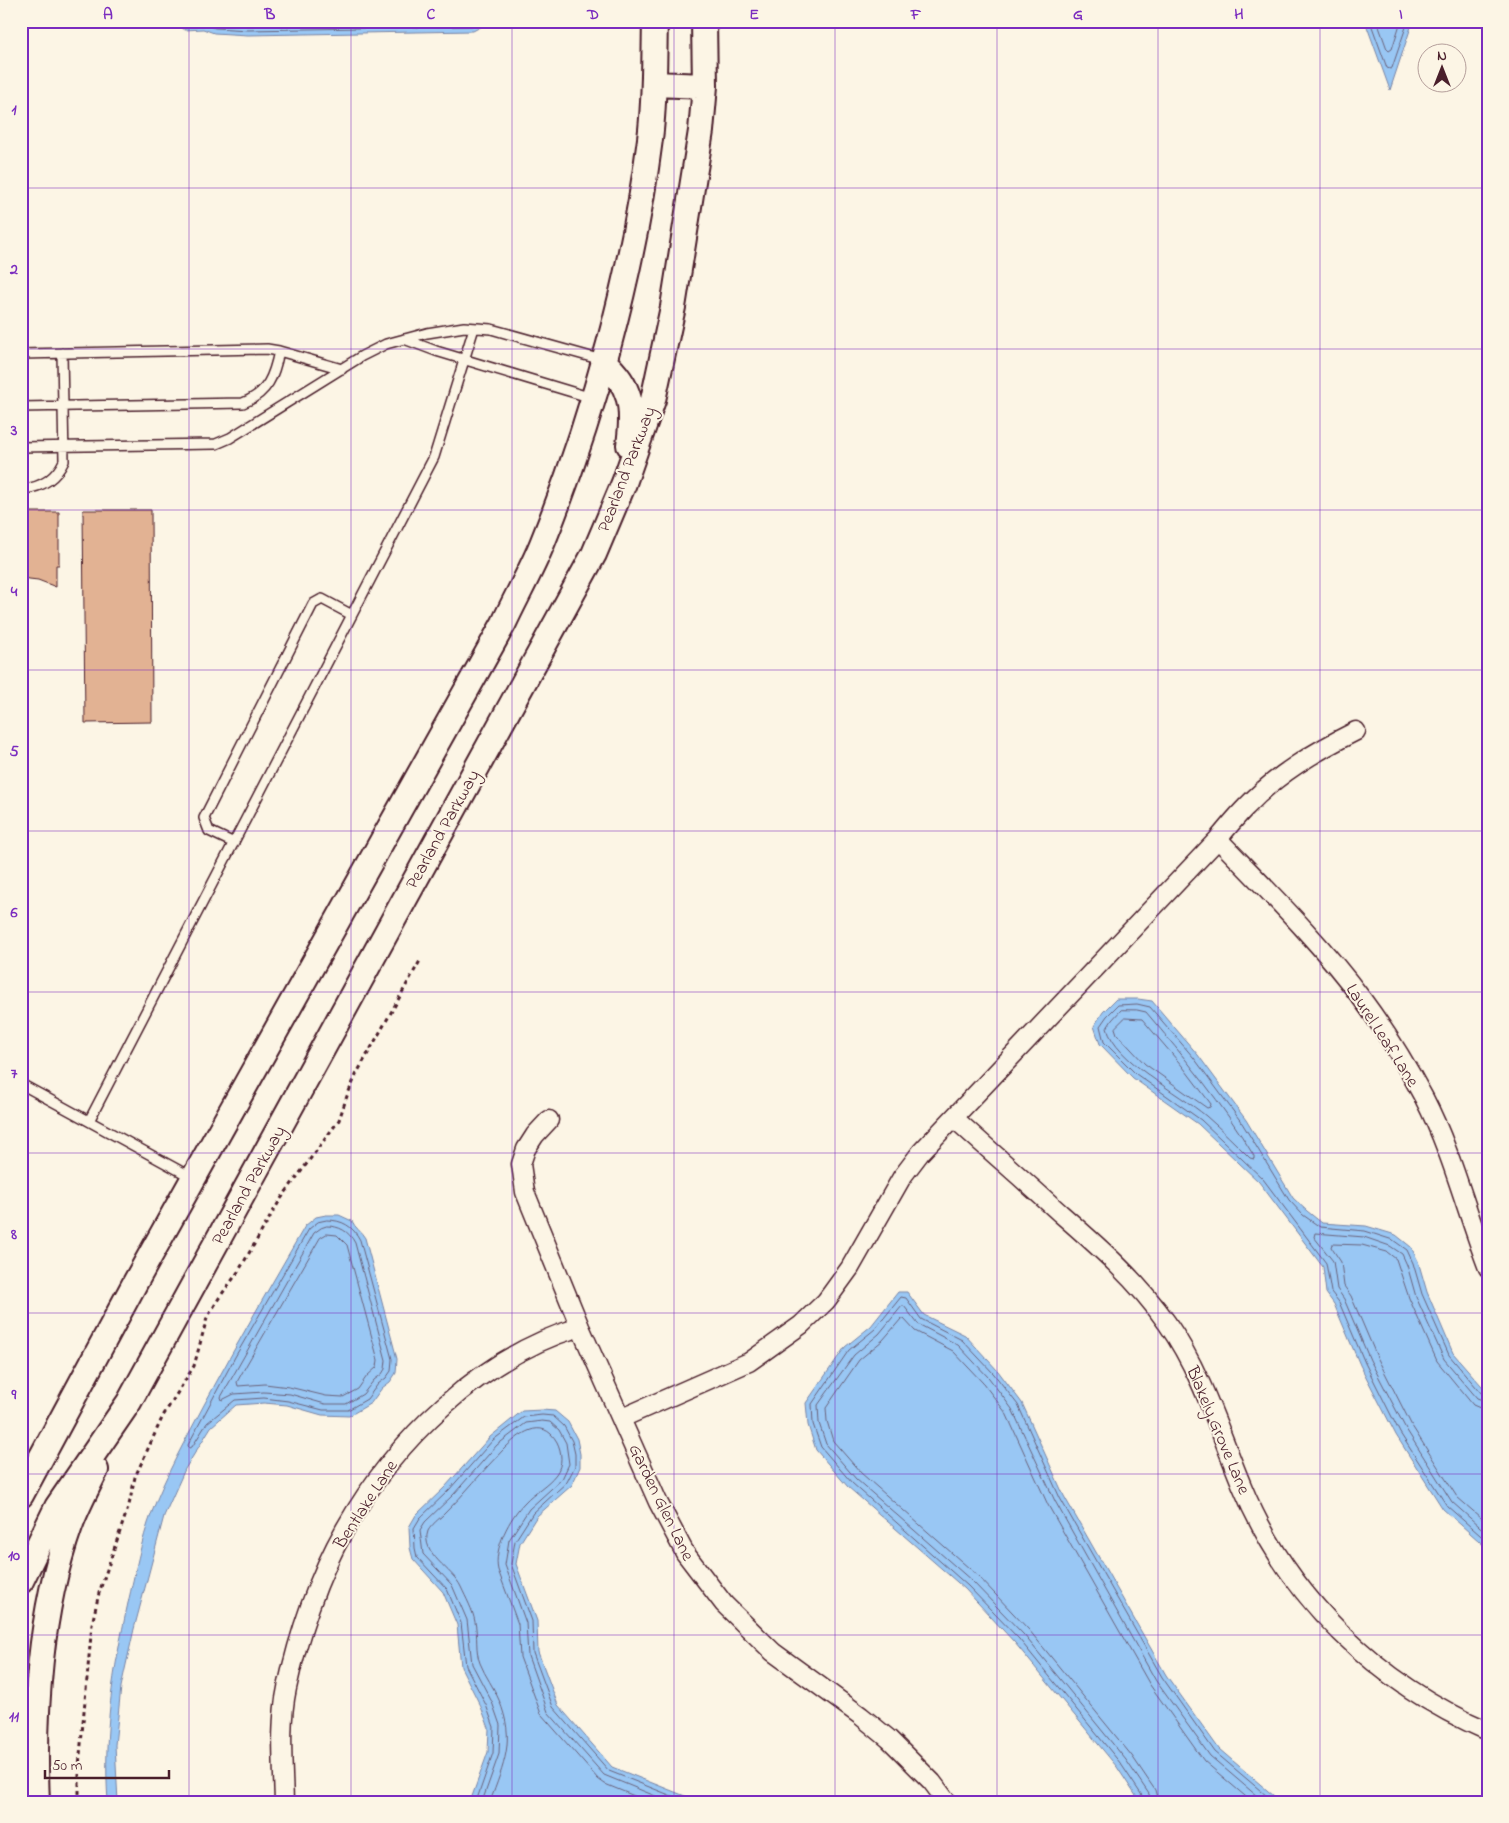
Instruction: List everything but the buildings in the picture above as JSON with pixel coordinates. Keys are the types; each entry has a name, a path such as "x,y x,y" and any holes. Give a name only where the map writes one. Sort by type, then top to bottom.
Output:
{"main road":[{"path":"21,1495 193,1178 504,623 541,546 568,476 593,398 618,308 637,217 650,138 654,84 655,21"},
{"name":"Pearland Parkway","path":"21,1582 57,1507 129,1402 594,554 624,483 652,400 673,307 700,141 705,86 704,21"},
{"path":"654,84 705,86"},
{"path":"603,361 617,373 630,397 631,433 624,483"},
{"path":"21,1469 72,1398"},
{"path":"37,1802 36,1768 40,1676 50,1600 70,1526 114,1429 129,1402"}],"street":[{"path":"622,1418 749,1362 801,1325 826,1301 850,1268 902,1177 921,1152 1246,807 1270,784 1311,755 1356,730"},
{"name":"Laurel Leaf Lane","path":"1218,838 1321,949 1362,998 1384,1029 1424,1098 1440,1132 1488,1268"},
{"name":"Blakely Grove Lane","path":"954,1118 1113,1260 1147,1296 1182,1347 1195,1371 1214,1412 1242,1486 1270,1543 1290,1574 1334,1626 1357,1649 1386,1672 1441,1708 1488,1731"},
{"name":"Garden Glen Lane","path":"549,1120 535,1135 526,1149 521,1164 525,1192 580,1327 658,1502 685,1553 724,1604 773,1652 854,1711 889,1740 932,1782 947,1802"},
{"name":"Bentlake Lane","path":"284,1802 284,1719 287,1690 314,1596 327,1564 345,1529 375,1482 436,1412 473,1383 509,1359 558,1333 580,1327"}],"lane":[{"path":"21,448 216,444 230,438 362,356 378,348 427,332 464,327 491,329 603,361"},
{"path":"89,1122 434,457 474,328"},
{"path":"404,339 463,359 593,398"},
{"path":"21,354 267,349 342,369"},
{"path":"21,407 243,403 255,398 267,387 275,369 279,351"},
{"path":"24,489 46,483 58,472 64,461 62,353"},
{"path":"234,843 209,831 204,818 313,604 322,599 352,615"},
{"path":"21,1084 193,1178"}],"path":[{"path":"79,1802 79,1766 92,1624 100,1593 129,1505 135,1477 164,1416 194,1366 208,1318 219,1298 238,1272 280,1200 339,1120 357,1072 421,959"}],"water":[{"path":"175,21 492,21 473,31 248,35 214,33 203,29 185,30"},
{"path":"1365,21 1413,21 1390,90"},
{"path":"1116,999 1152,1001 1198,1055 1246,1120 1293,1198 1307,1211 1322,1223 1366,1226 1396,1235 1411,1247 1418,1261 1427,1292 1453,1353 1488,1393 1488,1549 1443,1509 1396,1435 1360,1365 1334,1304 1326,1293 1323,1267 1259,1182 1198,1124 1133,1078 1100,1044 1094,1026 1103,1012"},
{"path":"339,1215 352,1221 365,1238 397,1359 396,1373 371,1403 349,1416 322,1415 287,1405 264,1403 236,1405 211,1427 185,1469 164,1516 134,1629 121,1687 115,1745 118,1802 108,1802 107,1751 110,1702 136,1569 152,1512 170,1470 205,1403 305,1226 316,1217"},
{"path":"898,1292 907,1292 924,1315 965,1335 998,1371 1022,1403 1064,1496 1166,1675 1219,1749 1281,1802 1140,1802 1117,1767 1015,1643 965,1589 848,1487 816,1450 808,1425 806,1403 845,1347 871,1326"},
{"path":"522,1411 555,1411 568,1422 577,1439 580,1454 580,1467 572,1485 537,1516 520,1543 516,1564 537,1621 538,1652 558,1705 612,1767 697,1802 470,1802 488,1752 489,1728 461,1667 457,1625 443,1592 413,1559 410,1548 409,1527 416,1515 445,1487 490,1437"}]}
